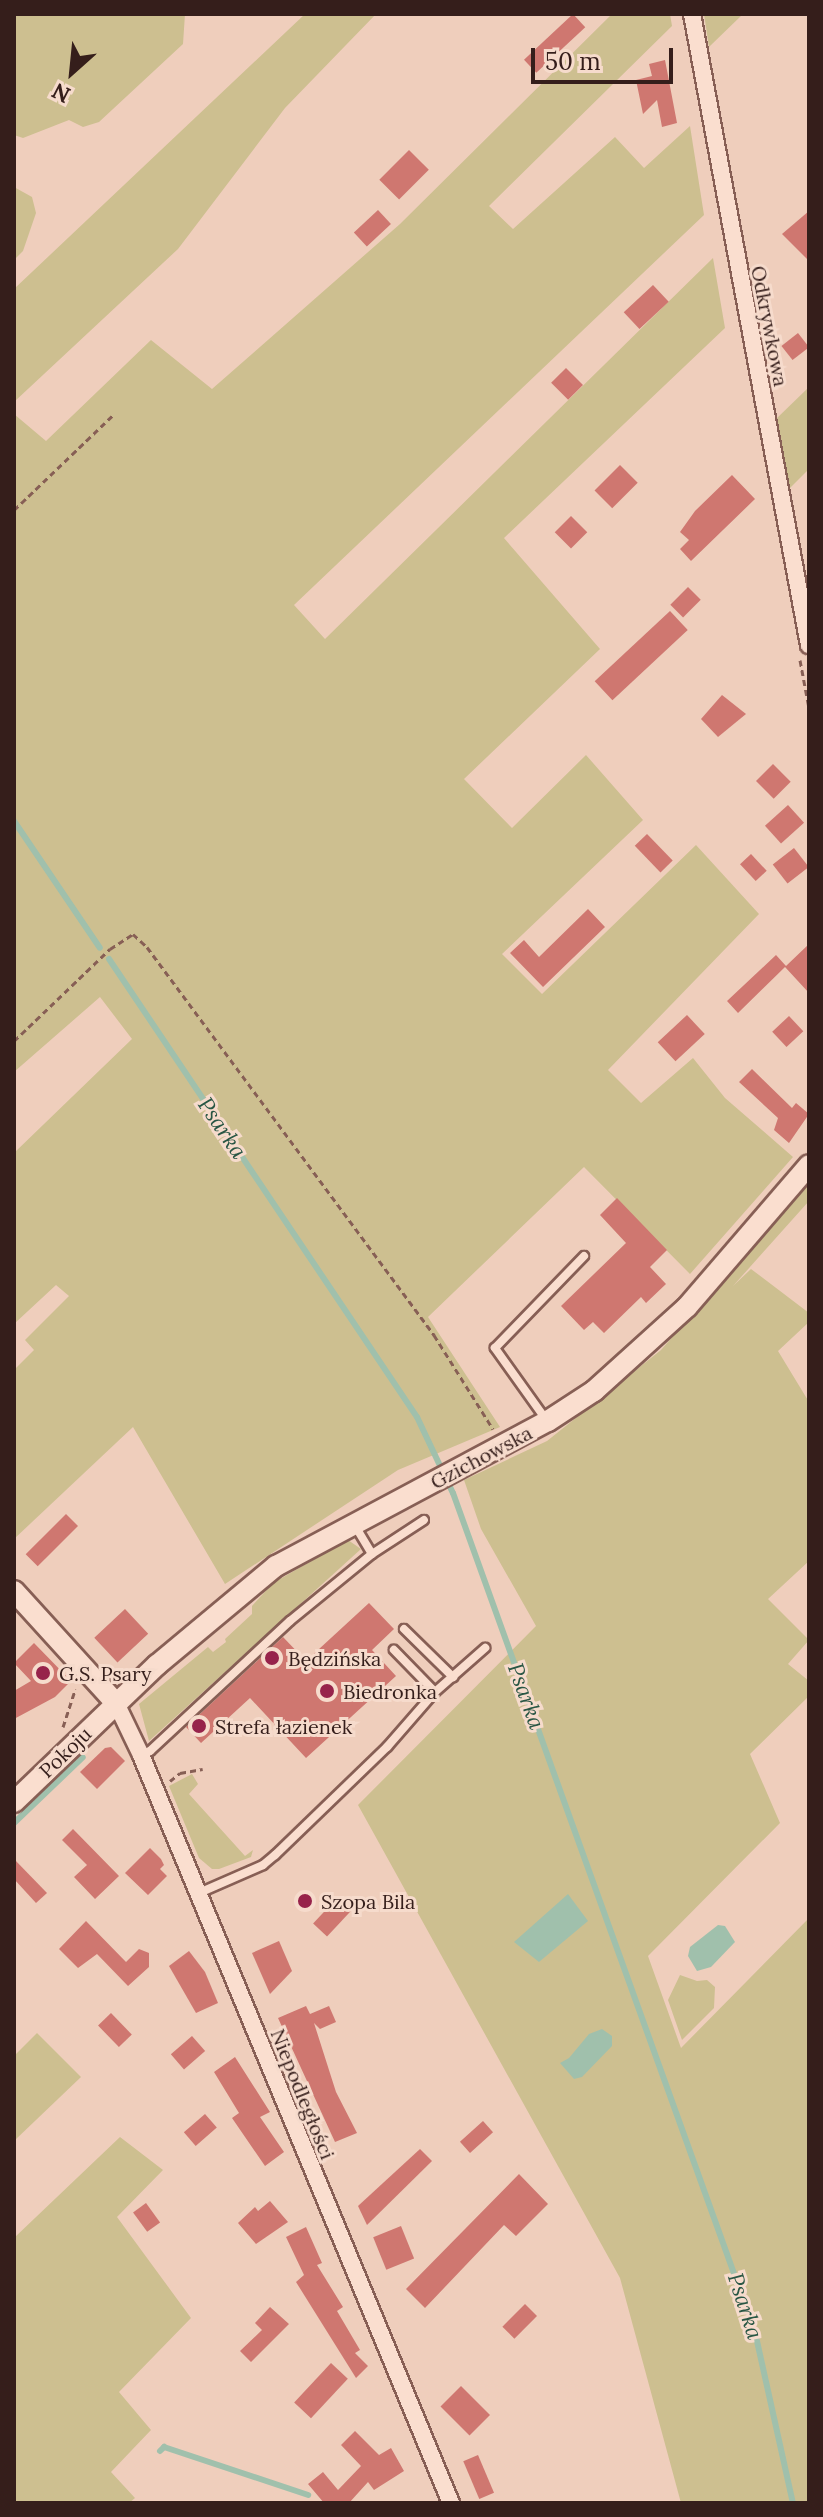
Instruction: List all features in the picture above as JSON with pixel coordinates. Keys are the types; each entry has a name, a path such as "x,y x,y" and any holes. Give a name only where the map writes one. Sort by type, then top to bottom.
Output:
{"street":[{"name":"Odkrywkowa","path":"692,14 809,645"},
{"name":"Gzichowska","path":"116,1703 214,1614 276,1566 501,1447 594,1391 687,1307 809,1165"},
{"path":"14,1591 116,1703"},
{"name":"Niepodległości","path":"116,1703 146,1753 199,1893 451,2503"},
{"name":"Pokoju","path":"14,1802 116,1703"}],"lane":[{"path":"548,1421 495,1348 584,1256"},
{"path":"146,1753 290,1621 372,1554 424,1520"},
{"path":"354,1525 372,1554"},
{"path":"404,1629 453,1677"},
{"path":"199,1893 263,1865 275,1855 387,1747 435,1692 485,1648"},
{"path":"394,1650 435,1692"}],"path":[{"path":"14,510 112,416"},
{"path":"14,1041 110,949 133,934 147,947 434,1335 501,1447"},
{"path":"61,1733 75,1689 81,1683"},
{"path":"146,1753 166,1785 180,1773 203,1769"}],"shaded area":[{"path":"14,14 185,14 183,44 99,122 83,127 69,120 23,138 14,135"},
{"path":"305,14 376,14 285,108 178,249 14,402 14,289"},
{"path":"612,14 670,14 672,26 489,206 513,229 615,137 644,168 690,126 704,215 294,605 325,639 713,258 725,328 504,538 600,649 464,779 512,828 586,755 643,820 502,954 542,994 696,845 759,914 608,1070 641,1103 693,1058 725,1098 793,1157 690,1274 584,1167 428,1317 500,1427 398,1470 225,1584 133,1427 14,1539 14,1370 34,1350 25,1340 69,1296 56,1285 14,1324 14,1153 132,1039 100,997 14,1072 14,414 46,441 151,340 212,389 400,224"},
{"path":"704,14 743,14 709,47"},
{"path":"14,187 32,197 36,213 23,251 14,260"},
{"path":"809,387 809,469 789,489 776,419"},
{"path":"809,1180 809,1201 733,1286 751,1269 809,1313 809,1322 778,1351 809,1402 809,1561 768,1599 809,1640 788,1664 809,1681 809,1696 750,1754 780,1823 648,1956 681,2048 809,1918 809,2503 681,2503 620,2278 358,1805 536,1626 481,1529 464,1480 547,1441 661,1350"},
{"path":"348,1540 361,1549 149,1741 139,1704 208,1647 213,1652 226,1642 225,1639 252,1614 252,1606 273,1583"},
{"path":"192,1774 198,1784 189,1794 245,1856 253,1850 251,1857 219,1869 212,1869 199,1858 169,1786"},
{"path":"568,1894 588,1921 539,1962 514,1942"},
{"path":"718,1925 725,1926 735,1942 711,1967 697,1971 688,1956 690,1947"},
{"path":"680,1975 697,1981 707,1980 715,1987 714,2008 682,2040 668,2000"},
{"path":"602,2029 612,2036 612,2046 582,2077 574,2079 560,2063 569,2058 589,2034"},
{"path":"37,2033 81,2077 14,2141 14,2056"},
{"path":"120,2137 163,2170 117,2217 191,2318 119,2392 151,2430 111,2472 135,2498 129,2503 14,2503 14,2238"}],"building":[{"path":"573,14 585,27 536,73 524,60"},
{"path":"665,60 677,123 662,127 657,100 643,114 636,80 652,76 649,64"},
{"path":"409,150 429,170 399,199 379,180"},
{"path":"378,210 391,224 367,246 354,233"},
{"path":"809,211 809,261 782,234"},
{"path":"653,285 669,302 639,329 624,312"},
{"path":"798,333 809,347 793,360 781,346"},
{"path":"566,368 583,385 568,400 551,383"},
{"path":"620,465 638,483 612,508 595,490"},
{"path":"732,475 755,499 691,561 680,549 689,540 680,532 695,511"},
{"path":"571,516 587,532 571,549 555,532"},
{"path":"688,587 701,600 683,617 670,605"},
{"path":"670,611 688,630 612,700 595,681"},
{"path":"722,695 746,714 718,737 701,719"},
{"path":"773,764 791,782 774,799 756,781"},
{"path":"788,805 804,823 781,844 765,826"},
{"path":"647,834 673,861 660,872 635,846"},
{"path":"794,848 809,867 787,884 773,865"},
{"path":"751,854 767,871 756,881 740,864"},
{"path":"588,909 605,927 543,987 510,953 524,940 539,957"},
{"path":"809,944 809,993 785,967 738,1013 727,1001 776,955 786,966"},
{"path":"687,1015 705,1034 675,1061 658,1042"},
{"path":"789,1016 803,1031 787,1047 772,1032"},
{"path":"752,1069 792,1108 796,1103 809,1114 789,1143 774,1130 778,1118 739,1082"},
{"path":"617,1198 667,1250 650,1267 666,1284 646,1303 641,1297 604,1333 593,1322 584,1330 561,1306 626,1243 600,1215"},
{"path":"66,1514 78,1526 38,1566 26,1554"},
{"name":"Biedronka","path":"369,1603 394,1629 372,1650 396,1676 306,1758 250,1698 201,1743 186,1727 283,1637 306,1661"},
{"path":"125,1609 148,1634 117,1663 94,1638"},
{"name":"G.S. Psary","path":"34,1643 71,1681 55,1697 14,1719 14,1691 31,1681 14,1663"},
{"path":"111,1747 125,1761 97,1789 80,1772 105,1748"},
{"path":"73,1829 119,1876 95,1899 74,1877 87,1865 62,1840"},
{"path":"150,1848 161,1859 164,1865 160,1869 167,1876 148,1895 125,1873"},
{"path":"14,1859 47,1893 36,1903 14,1879"},
{"path":"337,1898 351,1911 327,1937 313,1924"},
{"path":"86,1921 126,1962 139,1949 149,1953 149,1967 128,1986 97,1954 78,1968 59,1949"},
{"path":"279,1941 292,1971 270,1994 252,1953"},
{"path":"189,1951 205,1972 218,2003 196,2013 169,1966"},
{"path":"306,2006 310,2014 329,2006 336,2022 320,2029 314,2023 336,2092 357,2133 335,2142 278,2018"},
{"path":"111,2013 132,2035 119,2047 98,2026"},
{"path":"192,2036 205,2051 184,2069 171,2054"},
{"path":"235,2057 270,2112 260,2117 284,2152 265,2166 232,2118 239,2113 214,2072"},
{"path":"205,2114 217,2128 196,2146 184,2132"},
{"path":"483,2121 493,2132 470,2153 460,2142"},
{"path":"420,2149 432,2161 367,2225 358,2206"},
{"path":"519,2174 548,2204 516,2236 504,2225 425,2308 406,2289"},
{"path":"270,2201 288,2222 256,2244 238,2223 255,2207 258,2211"},
{"path":"146,2203 160,2222 147,2232 133,2212"},
{"path":"401,2226 414,2258 386,2270 373,2237"},
{"path":"306,2227 322,2263 317,2265 343,2307 337,2311 360,2350 355,2353 368,2366 356,2378 296,2282 304,2275 286,2237"},
{"path":"525,2304 537,2316 514,2339 502,2327"},
{"path":"270,2307 289,2324 251,2362 240,2351 262,2330 255,2323"},
{"path":"331,2363 348,2379 311,2418 294,2402"},
{"path":"461,2386 490,2415 469,2435 440,2407"},
{"path":"355,2431 379,2455 391,2448 404,2471 374,2490 368,2482 349,2503 324,2503 308,2484 323,2472 338,2490 361,2466 341,2445"},
{"path":"478,2455 494,2493 479,2499 463,2461"}],"waterway":[{"name":"Psarka","path":"14,821 100,948"},
{"name":"Psarka","path":"109,959 417,1417 453,1493 755,2332 793,2503"},
{"path":"14,1823 83,1757"},
{"path":"160,2451 164,2447 308,2495"}],"place":[{"name":"Będzińska","path":"272,1658"},
{"name":"G.S. Psary","path":"43,1673"},
{"name":"Biedronka","path":"327,1691"},
{"name":"Strefa łazienek","path":"199,1726"},
{"name":"Szopa Bila","path":"305,1901"}]}
